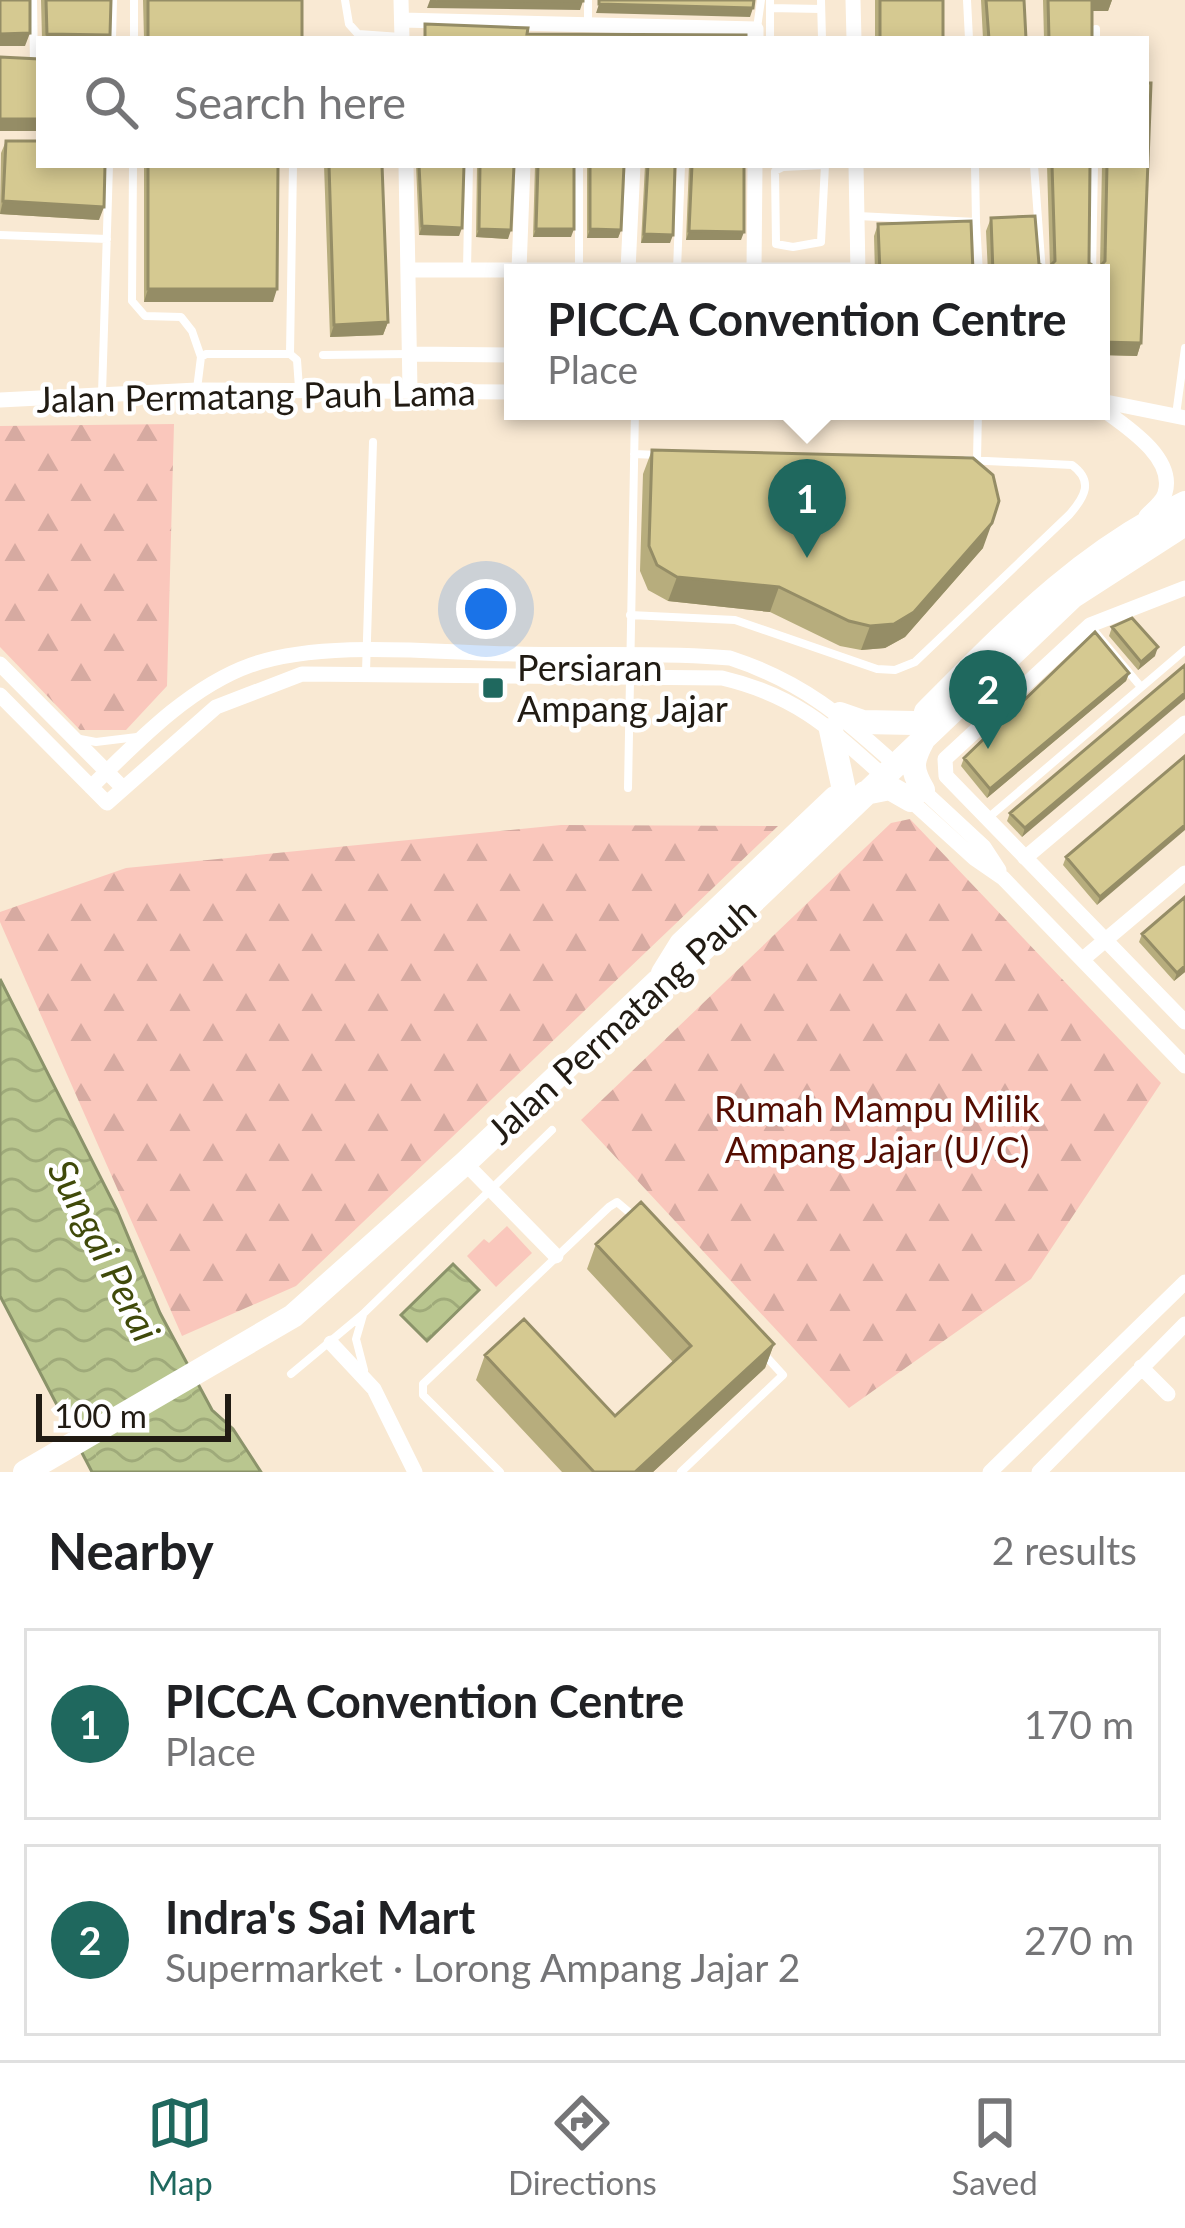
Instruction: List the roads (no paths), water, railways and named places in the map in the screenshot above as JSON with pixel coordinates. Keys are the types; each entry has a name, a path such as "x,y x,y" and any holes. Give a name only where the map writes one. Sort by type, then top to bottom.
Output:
{"main road":[{"path":"921,728 836,722 853,792 890,788 917,795 912,761 921,728 1047,592 1136,527 1185,503"},
{"name":"Jalan Permatang Pauh","path":"25,1472 308,1304 658,980 695,957 921,728 1072,596 1185,524"}],"street":[{"path":"401,0 402,32 582,29 761,36"},
{"path":"853,0 854,36"},
{"path":"406,168 410,390"},
{"path":"519,264 523,168"},
{"path":"628,264 633,168"},
{"path":"755,168 762,264"},
{"path":"856,168 858,264"},
{"path":"408,270 504,270"},
{"path":"411,354 504,356"},
{"name":"Jalan Permatang Pauh Lama","path":"0,400 299,388 504,392"},
{"path":"1110,405 1180,417"},
{"path":"1110,412 1148,447 1166,481 1165,496 1136,527"},
{"path":"1185,588 1090,626 945,759 946,776 1105,941 1178,1002 1185,1022"},
{"path":"91,787 144,735 251,665 302,655 366,651 730,658 775,673 836,722 917,795 974,858 1003,878 1185,1066"},
{"path":"0,664 123,788"},
{"path":"0,695 107,803 216,707 302,674 722,678 755,686 836,722"},
{"path":"1025,858 1185,723"},
{"path":"1083,959 1185,873"},
{"path":"465,1163 556,1256"},
{"path":"990,1472 1185,1282"},
{"path":"1040,1472 1185,1324"},
{"path":"331,1343 367,1378 415,1472"},
{"path":"1141,1367 1168,1394"}],"lane":[{"path":"17,64 36,64 34,0"},
{"path":"112,36 113,0"},
{"path":"134,0 134,36"},
{"path":"345,0 349,24 358,34 402,32"},
{"path":"582,29 588,0"},
{"path":"761,0 761,36"},
{"path":"967,0 969,36"},
{"path":"761,36 770,4 821,4 823,36"},
{"path":"103,394 109,168"},
{"path":"133,168 132,302 145,316 181,317 192,331 201,357 197,390"},
{"path":"293,168 290,354 297,361 299,388"},
{"path":"467,270 469,168"},
{"path":"579,168 584,264"},
{"path":"677,264 681,168"},
{"path":"780,168 775,171 776,244 793,247 821,242 825,168"},
{"path":"976,168 978,264"},
{"path":"1034,168 1041,264"},
{"path":"1092,264 1094,168"},
{"path":"857,216 976,222"},
{"path":"0,235 107,239"},
{"path":"1180,417 1185,348"},
{"path":"201,357 290,354"},
{"path":"323,355 411,354"},
{"path":"628,788 635,420"},
{"path":"977,460 979,420"},
{"path":"366,674 373,442"},
{"path":"634,454 680,455"},
{"path":"630,615 735,620 856,664 895,670 915,662 1082,502 1087,485 1084,473 1072,465 954,460"},
{"path":"1090,626 1141,687"},
{"path":"987,819 1185,650"},
{"path":"73,738 96,742 144,735"},
{"path":"291,1374 363,1314 552,1130"},
{"path":"500,1472 423,1395 422,1384 616,1202 641,1222"},
{"path":"363,1314 356,1339 367,1378"},
{"path":"680,1472 784,1375 752,1341"}],"water":[{"name":"Sungai Perai","path":"0,979 117,1210 160,1313 212,1410 233,1429 261,1472 92,1472 0,1296"},
{"path":"453,1264 479,1290 427,1341 401,1315"}],"place":[{"name":"PICCA Convention Centre","path":"807,558"},
{"name":"Persiaran Ampang Jajar","path":"493,688"},
{"name":"Indra's Sai Mart","path":"988,749"}],"park label":[{"name":"Rumah Mampu Milik Ampang Jajar (U/C)","path":"877,1128"}]}
